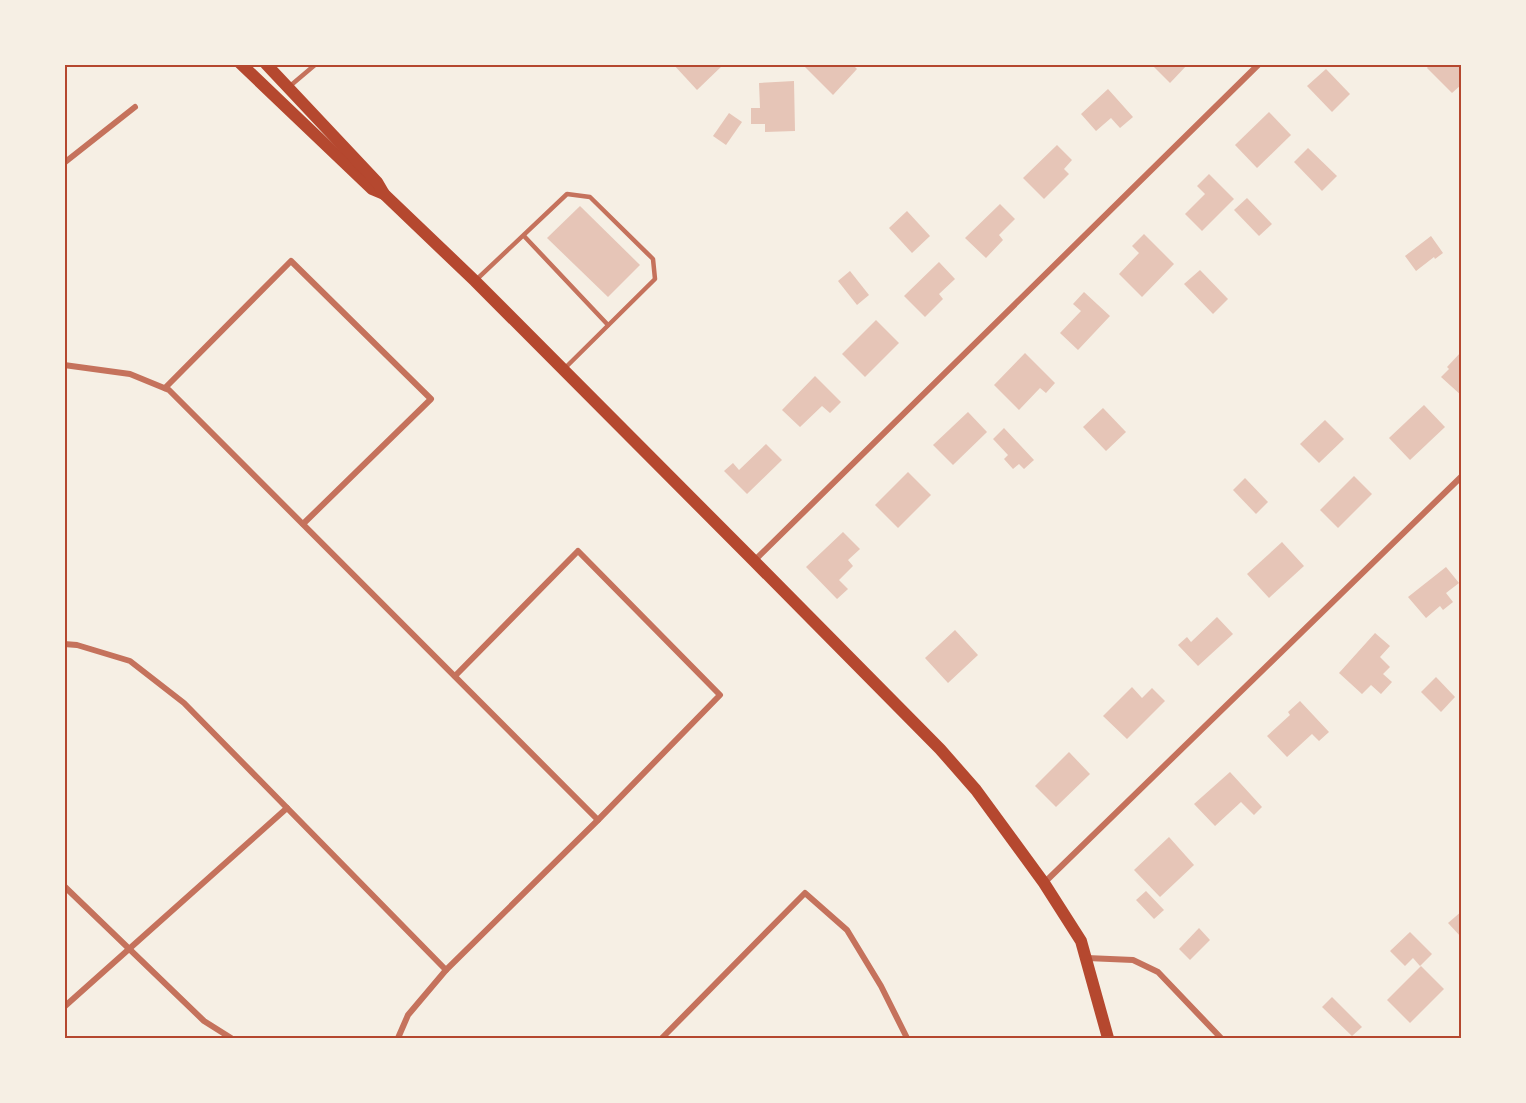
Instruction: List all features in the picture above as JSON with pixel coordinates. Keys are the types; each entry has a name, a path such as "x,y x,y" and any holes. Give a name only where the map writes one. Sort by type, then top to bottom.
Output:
{"main road":[{"path":"241,64 372,189 384,194"},
{"path":"266,64 377,182 384,194 754,561 940,749 976,790 1044,883 1082,941 1108,1038"}],"street":[{"path":"754,561 1259,64"},
{"path":"64,163 135,107"},
{"path":"165,388 291,261 431,399 303,524"},
{"path":"64,365 130,374 170,390 598,820"},
{"path":"1044,883 1461,476"},
{"path":"398,1038 408,1015 446,970 598,820 720,695 578,551 455,676"},
{"path":"64,644 77,645 130,660 184,703 446,970"},
{"path":"64,1006 287,808"},
{"path":"64,886 204,1021 231,1038"},
{"path":"662,1038 806,893 847,930 907,1038"},
{"path":"1088,958 1133,960 1158,972 1221,1038"}],"lane":[{"path":"288,88 316,64"},
{"path":"474,281 567,194 590,198 653,259 655,279 563,370"},
{"path":"524,236 608,326"}],"building":[{"path":"673,64 724,64 697,90"},
{"path":"808,64 852,64 857,69 833,95 805,67"},
{"path":"1151,64 1188,64 1170,83"},
{"path":"1430,64 1462,64 1462,84 1452,93 1427,68"},
{"path":"1326,69 1350,94 1332,112 1307,86"},
{"path":"794,81 795,131 765,132 765,124 751,124 751,108 760,108 759,83"},
{"path":"1108,89 1133,117 1120,128 1111,118 1096,131 1081,114"},
{"path":"1269,112 1291,135 1257,168 1235,145"},
{"path":"729,113 742,122 726,145 713,136"},
{"path":"1057,145 1072,160 1064,169 1069,174 1044,199 1023,178"},
{"path":"1308,148 1337,176 1322,191 1294,162"},
{"path":"1209,174 1234,199 1202,231 1185,214 1205,194 1197,186"},
{"path":"1247,198 1272,224 1259,236 1234,210"},
{"path":"1000,204 1015,219 999,235 1003,240 986,258 965,238"},
{"path":"580,206 640,265 608,297 547,238"},
{"path":"907,211 930,236 912,253 889,228"},
{"path":"1144,234 1174,264 1142,297 1119,274 1139,253 1132,246"},
{"path":"1431,236 1443,253 1416,271 1405,256"},
{"path":"939,262 955,279 939,294 943,299 925,317 904,296"},
{"path":"1200,270 1228,299 1213,314 1184,284"},
{"path":"850,271 869,295 857,305 838,281"},
{"path":"1084,292 1110,316 1078,350 1060,333 1081,311 1073,304"},
{"path":"876,320 899,343 865,377 842,354"},
{"path":"1462,351 1462,396 1441,377"},
{"path":"1025,353 1055,383 1046,393 1040,388 1019,410 994,385"},
{"path":"815,376 841,402 830,413 822,406 800,427 782,410"},
{"path":"1424,405 1445,427 1410,460 1389,438"},
{"path":"1103,408 1126,432 1106,451 1083,427"},
{"path":"968,412 987,432 953,465 933,445"},
{"path":"1325,420 1344,439 1319,463 1300,444"},
{"path":"1004,428 1034,460 1024,469 1019,464 1013,469 1004,459 1008,455 993,439"},
{"path":"766,444 782,460 747,494 724,471 733,463 739,470"},
{"path":"908,472 931,495 898,528 875,505"},
{"path":"1354,476 1372,494 1338,528 1320,510"},
{"path":"1245,478 1268,502 1256,514 1233,490"},
{"path":"843,532 860,549 848,560 853,566 839,580 848,589 837,599 806,567"},
{"path":"1282,542 1304,566 1269,598 1247,574"},
{"path":"1446,567 1459,583 1446,593 1453,602 1443,610 1440,606 1426,618 1408,597"},
{"path":"1217,617 1233,634 1198,666 1178,645 1187,637 1191,642"},
{"path":"955,630 978,655 948,683 925,658"},
{"path":"1375,633 1390,646 1380,657 1390,667 1383,674 1392,682 1381,694 1371,685 1362,694 1339,673"},
{"path":"1436,677 1455,697 1441,712 1421,692"},
{"path":"1132,687 1142,698 1152,688 1165,701 1127,739 1103,716"},
{"path":"1300,701 1329,732 1319,741 1312,734 1287,757 1267,736 1290,715 1288,712"},
{"path":"1069,752 1090,774 1056,807 1035,786"},
{"path":"1230,772 1262,807 1254,815 1241,802 1215,826 1194,804"},
{"path":"1169,837 1194,865 1160,897 1134,870"},
{"path":"1146,891 1164,910 1154,919 1136,900"},
{"path":"1462,911 1462,938 1448,923"},
{"path":"1199,928 1210,940 1190,960 1179,949"},
{"path":"1410,932 1432,954 1420,966 1413,958 1405,966 1390,951"},
{"path":"1421,966 1444,989 1410,1023 1387,1000"},
{"path":"1332,997 1362,1027 1352,1036 1322,1007"}]}
